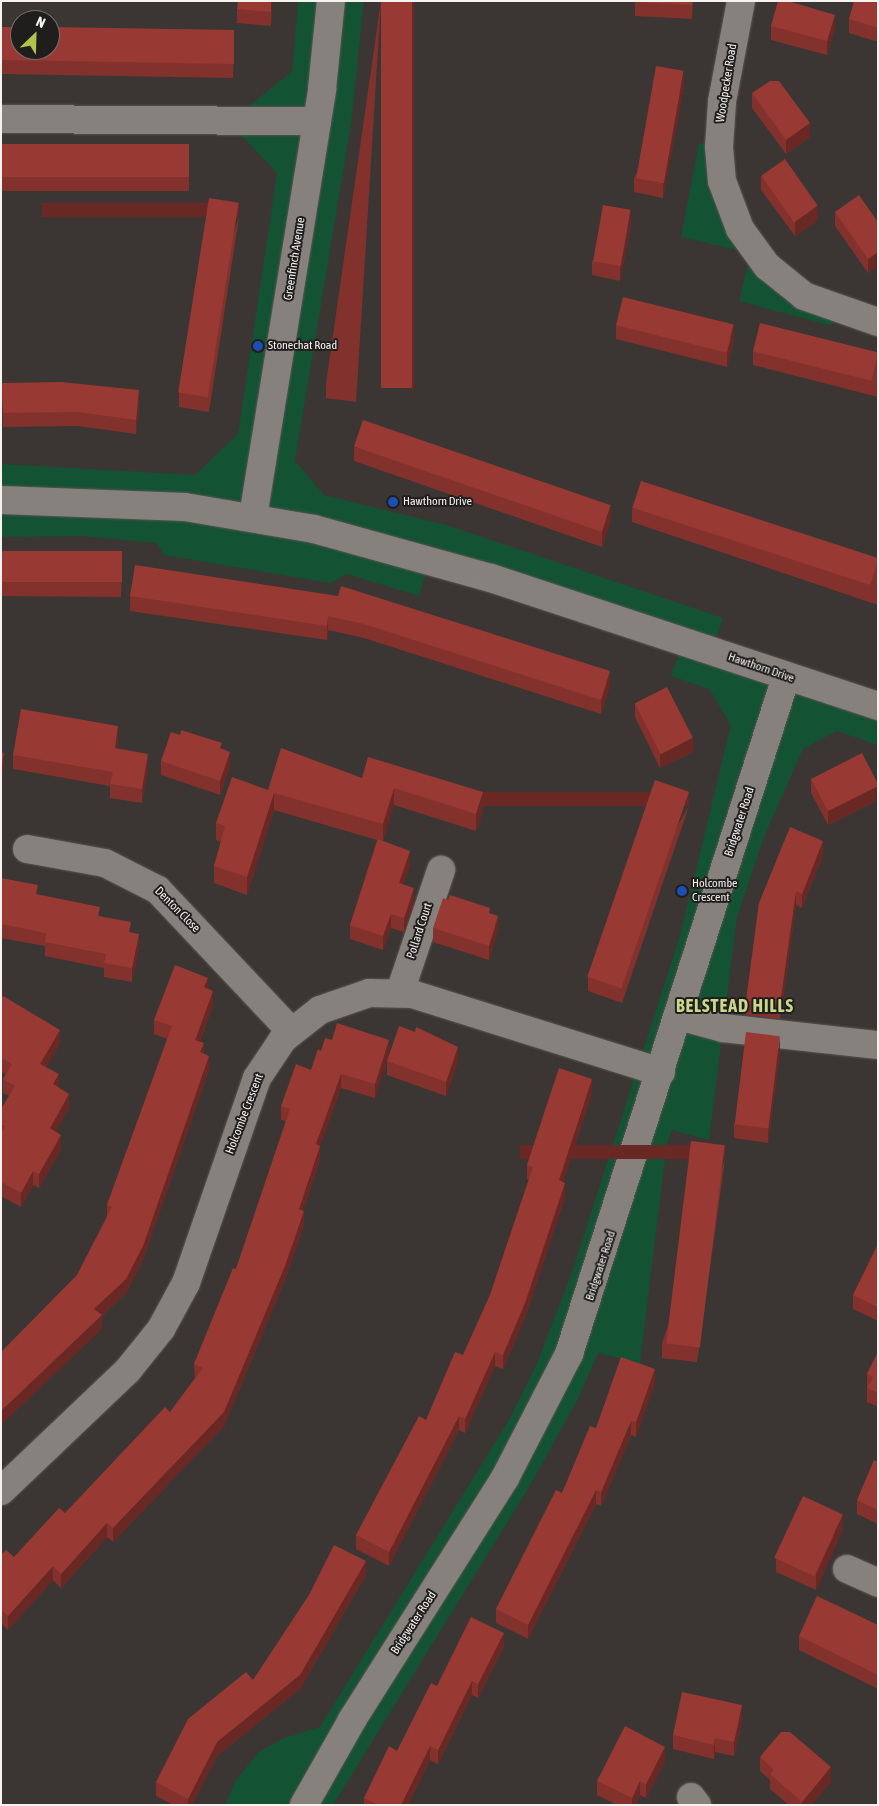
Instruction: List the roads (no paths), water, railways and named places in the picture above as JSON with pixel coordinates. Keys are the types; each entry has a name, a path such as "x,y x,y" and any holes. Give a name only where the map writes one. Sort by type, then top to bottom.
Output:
{"street":[{"name":"Greenfinch Avenue","path":"253,517 317,121 331,1"},
{"name":"Woodpecker Road","path":"742,1 722,102 719,147 722,181 740,229 767,266 804,296 878,322"},
{"path":"1,119 317,121"},
{"name":"Hawthorn Drive","path":"1,500 129,503 253,517 430,560 878,706"},
{"name":"Bridgwater Road","path":"304,1805 352,1720 506,1478 547,1400 586,1310 786,677"},
{"name":"Denton Close","path":"28,849 105,863 158,890 290,1031"},
{"name":"Pollard Court","path":"400,992 441,870"},
{"name":"Holcombe Crescent","path":"1,1491 128,1370 161,1329 186,1283 257,1078 290,1031 348,997 400,992 450,1003 661,1072"},
{"path":"679,1016 723,1028 878,1045"},
{"path":"848,1569 878,1583"}],"place":[{"name":"Stonechat Road","path":"258,346"},
{"name":"Hawthorn Drive","path":"393,502"},
{"name":"Holcombe Crescent","path":"682,891"}],"district":[{"name":"BELSTEAD HILLS","path":"735,1006"}]}
